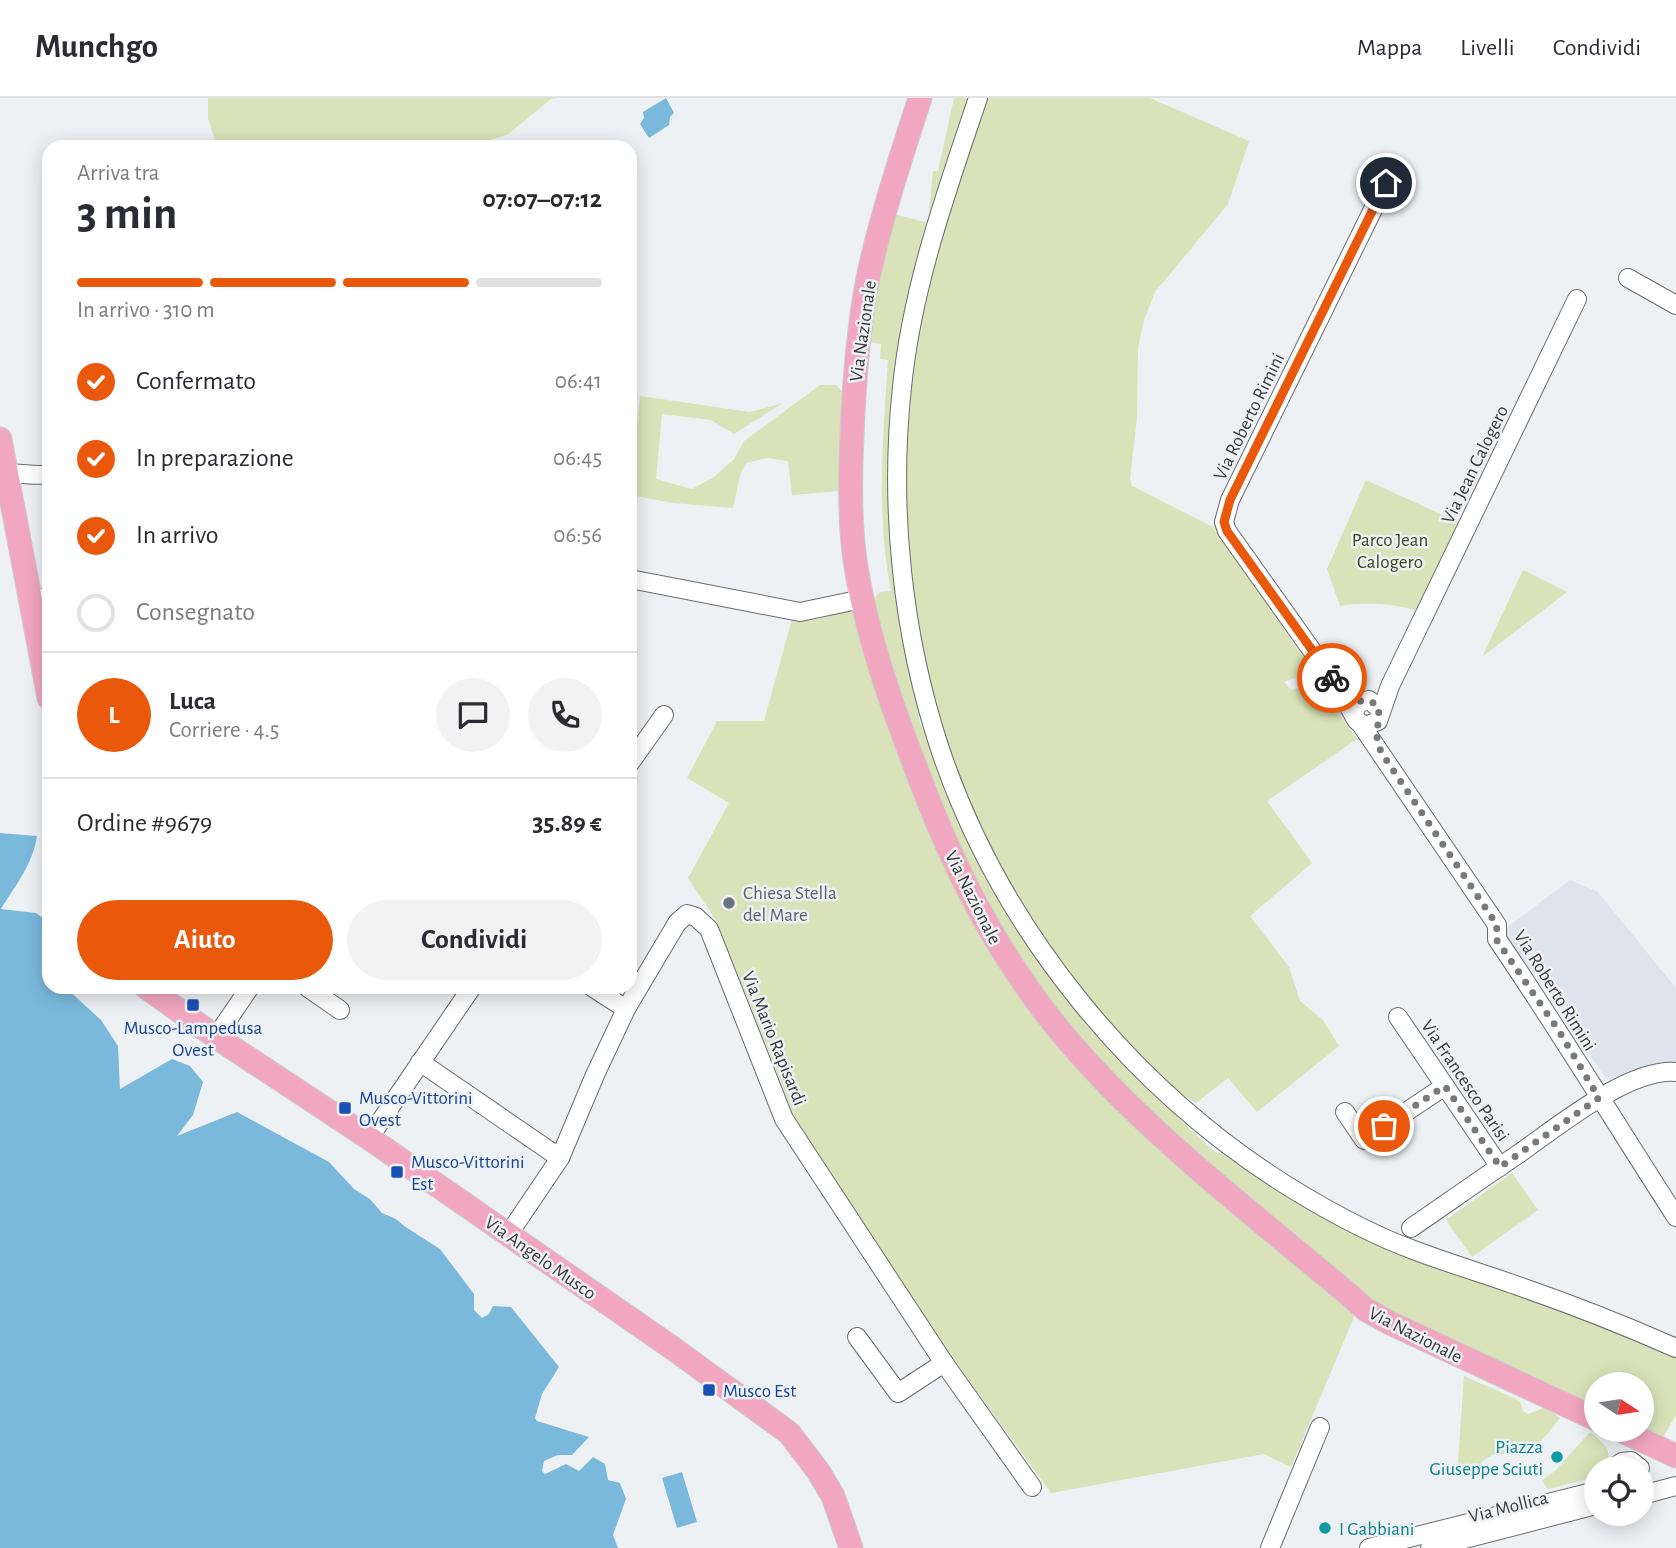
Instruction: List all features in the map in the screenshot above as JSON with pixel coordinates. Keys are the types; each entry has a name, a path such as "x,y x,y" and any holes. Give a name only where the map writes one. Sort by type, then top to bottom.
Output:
{"main road":[{"name":"Via Nazionale","path":"920,98 884,215 868,278 854,379 850,512 862,599 897,719 932,812 965,886 993,937 1044,1011 1086,1062 1137,1113 1365,1309 1584,1413"},
{"path":"0,439 8,481 40,599 42,621"},
{"name":"Via Angelo Musco","path":"156,994 671,1347 789,1433 833,1496 851,1548"},
{"path":"1645,1442 1676,1456"}],"street":[{"path":"978,98 929,247 910,329 899,426 897,486 902,569 921,681 940,749 986,859 1053,963 1112,1038 1176,1104 1243,1156 1318,1204 1407,1248 1524,1288 1676,1349"},
{"name":"Via Roberto Rimini","path":"1386,183 1230,500 1224,522 1227,531 1340,690 1367,713 1381,752 1497,925 1496,939 1559,1031 1676,1217"},
{"path":"1628,278 1676,305"},
{"name":"Via Jean Calogero","path":"1367,713 1390,686 1577,299"},
{"path":"8,481 42,475"},
{"path":"637,580 800,612 862,599"},
{"path":"637,753 664,715"},
{"name":"Via Mario Rapisardi","path":"637,990 677,923 687,914 696,917 709,929 784,1119 944,1363 1032,1487"},
{"path":"216,1037 245,994"},
{"path":"317,994 340,1010"},
{"path":"369,1138 467,994"},
{"path":"603,994 626,1009"},
{"name":"Via Mario Rapisardi","path":"508,1234 560,1158 595,1075 635,994"},
{"name":"Via Francesco Parisi","path":"1398,1017 1500,1167"},
{"path":"420,1062 560,1158"},
{"path":"1411,1228 1599,1098 1641,1078 1667,1071 1676,1072"},
{"path":"1345,1112 1364,1140 1445,1086"},
{"path":"857,1337 898,1394 944,1363"},
{"path":"1270,1548 1320,1427"},
{"path":"1654,1492 1676,1486"},
{"path":"1369,1548 1584,1494"},
{"name":"Via Mollica","path":"1430,1548 1584,1509"}],"shaded area":[{"path":"1570,880 1598,892 1676,988 1676,1064 1649,1066 1607,1080 1575,1034 1581,1027 1541,969 1533,974 1502,931"}],"green space":[{"path":"208,98 557,98 551,99 507,135 490,140 215,140 208,118"},
{"path":"954,98 974,98 899,375 915,692 919,720 981,866 1012,920 1055,982 1167,1102 1178,1118 1214,1151 1243,1162 1314,1209 1676,1355 1676,1415 1663,1437 1654,1433 1654,1372 1584,1372 1584,1402 1373,1303 1132,1098 1044,999 965,866 918,755 873,609 873,601 879,592 891,591 882,505 888,360 880,359 881,344 866,341 870,314 894,214 928,223 933,171 938,171"},
{"path":"984,98 1150,98 1249,141 1228,204 1155,292 1144,320 1138,348 1137,417 1130,480 1132,486 1213,527 1313,671 1284,682 1291,690 1317,684 1357,739 1267,801 1312,863 1250,916 1289,967 1300,1001 1323,1020 1339,1046 1257,1112 1228,1078 1196,1103 1161,1080 1117,1037 1035,932 983,841 944,744 911,617 901,432 930,256"},
{"path":"820,385 836,385 847,396 839,465 839,491 792,495 788,461 767,458 746,463 740,475 733,508 673,503 637,496 637,426 640,396 750,412 783,403 734,434 711,420 662,414 656,479 692,489 714,477 734,459 744,441"},
{"name":"Parco Jean Calogero","path":"1366,480 1458,522 1416,610 1378,604 1340,606 1327,569"},
{"path":"1523,570 1567,592 1482,657"},
{"path":"857,608 879,697 1038,1019 1357,1310 1291,1467 1264,1454 1051,1493 947,1350 796,1120 717,922 688,878 729,803 687,778 717,721 764,721 792,619 811,621"},
{"path":"1512,1173 1538,1210 1472,1257 1446,1220"},
{"path":"1464,1376 1520,1401 1523,1411 1528,1414 1544,1408 1560,1418 1546,1436 1528,1450 1491,1456 1478,1466 1470,1477 1457,1476"},
{"path":"1584,1439 1584,1442 1601,1442 1608,1452 1608,1456 1584,1456 1584,1480 1548,1489 1543,1480 1556,1470"}],"water":[{"path":"666,98 674,113 670,117 669,125 649,138 640,124 644,118 643,112"},
{"path":"0,833 37,836 28,865 1,909 36,913 42,917 42,994 73,994 101,1020 118,1046 120,1089 172,1059 190,1066 203,1082 193,1115 177,1136 237,1112 329,1162 354,1189 370,1199 382,1213 396,1219 440,1249 474,1294 474,1310 482,1318 489,1314 493,1306 511,1307 559,1367 542,1394 535,1418 537,1421 589,1437 572,1455 558,1455 544,1461 542,1471 545,1474 566,1464 579,1471 593,1457 605,1464 608,1480 620,1483 626,1499 613,1535 618,1548 0,1548"},
{"path":"682,1472 697,1522 677,1528 662,1478"}],"way so far":[{"path":"1332,678 1340,690 1353,699 1369,700 1379,708 1377,739 1381,752 1497,925 1496,939 1559,1031 1599,1098 1500,1167 1445,1086 1384,1126"}],"place":[{"name":"Chiesa Stella del Mare","path":"729,903"},
{"name":"Musco-Lampedusa Ovest","path":"193,1005"},
{"name":"Musco-Vittorini Ovest","path":"345,1108"},
{"name":"Musco-Vittorini Est","path":"397,1172"},
{"name":"Musco Est","path":"709,1390"},
{"name":"Piazza Giuseppe Sciuti","path":"1557,1457"},
{"name":"I Gabbiani","path":"1325,1528"}],"route":[{"path":"1332,678 1227,531 1224,522 1230,500 1386,183"}]}
